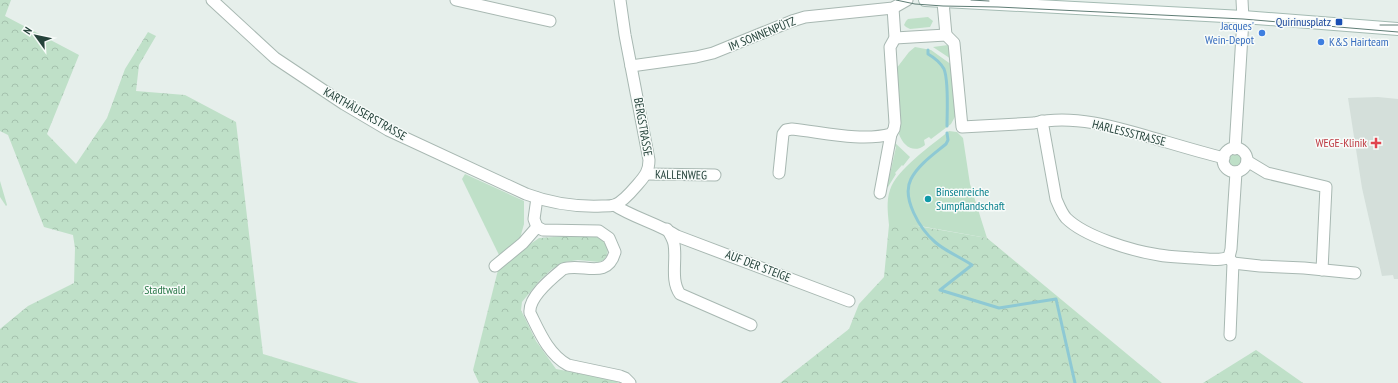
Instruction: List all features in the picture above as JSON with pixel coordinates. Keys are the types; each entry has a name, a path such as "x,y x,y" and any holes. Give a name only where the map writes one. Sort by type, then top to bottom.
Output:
{"main road":[{"path":"925,0 1243,17 1398,29"}],"street":[{"name":"KARTHÄUSERSTRASSE","path":"212,0 275,58 344,104 388,130 459,164 537,198"},
{"path":"456,0 550,22"},
{"name":"BERGSTRASSE","path":"614,205 625,198 647,174 649,168 649,160 625,35 620,0"},
{"path":"880,193 895,123 890,48 895,38 893,8 907,0"},
{"path":"1235,148 1243,17 1242,0"},
{"path":"895,38 946,35 943,2"},
{"name":"IM SONNENPÜTZ","path":"631,66 696,57 713,53 805,17 893,8"},
{"name":"HARLESSSTRASSE","path":"946,35 954,43 962,127 1034,123 1058,120 1099,124 1224,158"},
{"path":"1042,121 1056,199 1060,209 1075,225 1090,233 1139,251 1160,255 1231,260 1260,266 1304,268 1355,273"},
{"path":"779,173 783,134 786,130 792,129 856,136 885,135 892,133"},
{"path":"1235,148 1244,152 1247,161 1244,169 1232,172 1224,165 1224,158 1229,150 1235,148"},
{"path":"1247,161 1267,173 1326,187 1322,270"},
{"path":"1230,335 1231,260 1236,172"},
{"name":"KALLENWEG","path":"647,174 715,175"},
{"path":"614,205 585,206 537,198 534,219 537,227 543,230 599,231 609,238 615,252 610,263 601,269 568,267 563,269 544,286 535,297 529,308 530,313 548,347 560,361 568,365 620,376 625,378 630,383"},
{"name":"AUF DER STEIGE","path":"614,205 628,214 667,229 677,236 849,301"},
{"path":"495,266 523,243 537,227"},
{"path":"667,229 674,242 675,283 680,294 751,325"}],"shaded area":[{"name":"WEGE-Klinik","path":"1378,97 1398,99 1398,279 1394,279 1393,275 1382,276 1362,188 1348,98"}],"green space":[{"name":"Stadtwald","path":"0,0 11,0 5,16 79,55 47,134 76,164 107,118 125,69 148,32 156,36 139,65 136,91 185,95 236,122 263,354 359,383 0,383 0,329 28,306 74,283 75,248 73,235 44,227 8,135 0,131"},
{"path":"928,17 933,21 930,27 910,29 904,25 908,19"},
{"path":"948,45 951,59 933,47"},
{"path":"915,47 931,50 952,65 957,113 951,124 931,139 929,137 924,140 925,145 921,148 913,149 903,142 899,134 898,82 895,80 896,69 909,52"},
{"path":"949,131 957,132 963,138 970,184 987,238 920,226 889,225 888,199 890,190 899,174 915,158"},
{"path":"894,142 910,157 895,173 896,174 886,188 887,174 890,174 896,147 893,144"},
{"path":"1235,154 1240,156 1242,161 1240,166 1235,168 1230,166 1228,161 1230,156"},
{"path":"465,174 524,201 524,224 519,242 500,257 462,179"},
{"path":"0,181 7,205 6,206 0,197"},
{"path":"900,223 987,238 1162,383 780,383 849,329 859,304 884,277 889,225"},
{"path":"584,235 601,238 607,245 607,255 604,260 599,262 578,260 565,262 552,269 540,280 522,302 521,310 536,341 556,369 612,379 619,383 479,383 473,370 499,266 539,238"},
{"path":"1256,350 1303,383 1203,383"}],"waterway":[{"path":"928,50 928,54 941,64 946,74 947,126"},
{"path":"947,133 948,140 946,144 927,160 914,174 911,179 908,195 910,204 918,221 929,236 939,245 972,265 940,290 999,308 1056,299 1075,383"}],"tram line":[{"path":"896,0 915,4 943,6 998,7 1243,19 1398,32"},
{"path":"971,0 989,1"},
{"path":"1380,25 1398,25"}],"place":[{"name":"Quirinusplatz","path":"1339,22"},
{"name":"Jacques' Wein-Depot","path":"1262,33"},
{"name":"K&S Hairteam","path":"1321,42"},
{"name":"WEGE-Klinik","path":"1376,143"},
{"name":"Binsenreiche Sumpflandschaft","path":"928,199"}]}
